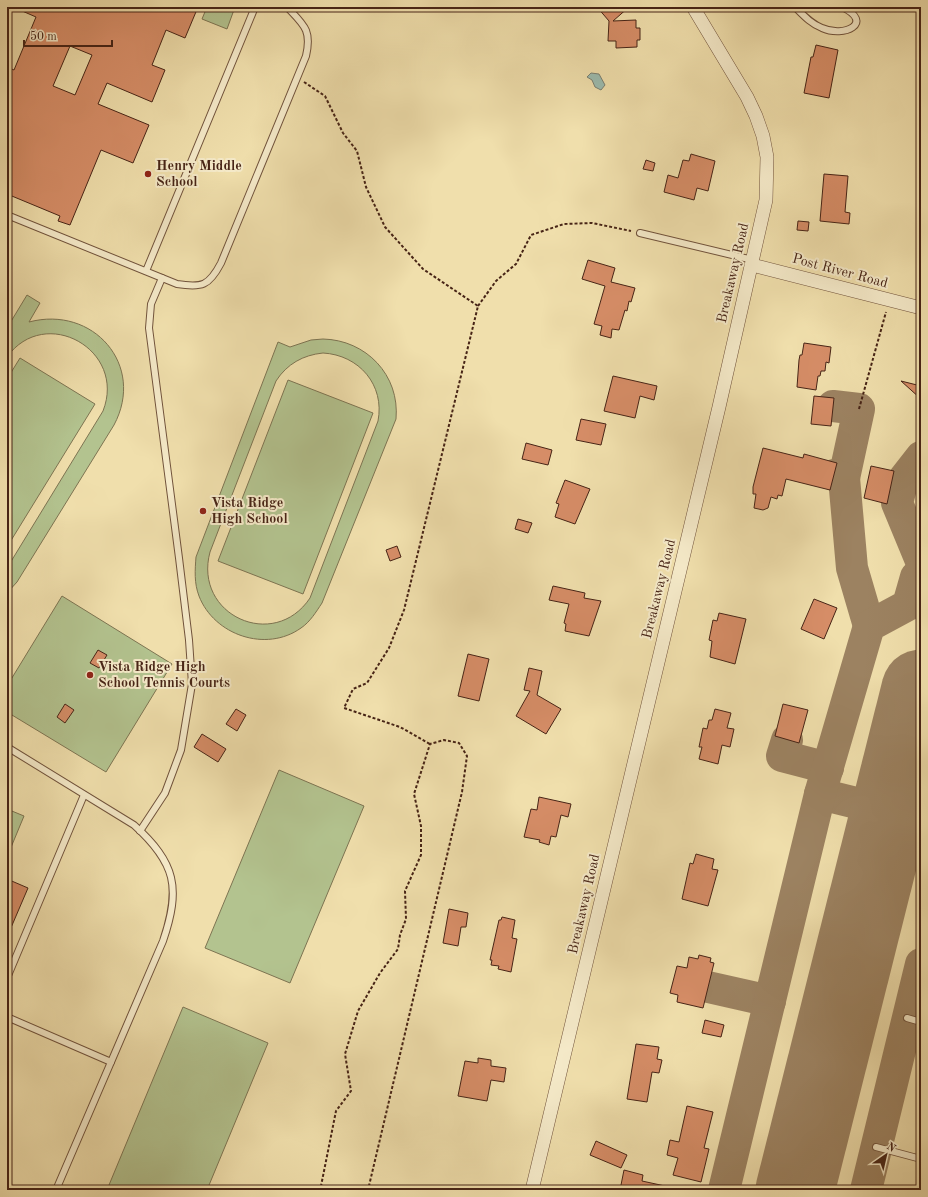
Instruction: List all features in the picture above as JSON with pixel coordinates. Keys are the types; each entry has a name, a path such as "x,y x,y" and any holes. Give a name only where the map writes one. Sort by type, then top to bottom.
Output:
{"street":[{"name":"Breakaway Road","path":"532,1190 716,422 752,263 766,193 767,157 763,136 756,116 747,97 694,8"},
{"name":"Post River Road","path":"752,263 921,308"}],"lane":[{"path":"146,271 255,7"},
{"path":"7,215 177,284 195,287 206,284 214,277 221,263 297,78 310,41 306,29 287,7"},
{"path":"795,7 808,20 822,29 837,32 848,31 854,28 856,17 852,12 842,7"},
{"path":"640,232 752,263"},
{"path":"140,831 165,793 181,750 192,684 189,640 149,328 151,304 162,278"},
{"path":"7,747 140,831 160,854 169,870 173,886 174,902 163,941 56,1190"},
{"path":"7,978 84,795"},
{"path":"7,1017 111,1062"},
{"path":"907,1018 921,1022"},
{"path":"876,1147 921,1160"}],"path":[{"path":"297,78 325,96 343,133 357,151 366,187 385,227 423,269 478,306"},
{"path":"368,1190 462,792 467,756 459,742 444,740 430,744 400,727 344,708 353,689 367,683 388,648 404,610 478,306 496,281 516,264 531,235 564,224 592,223 640,232"},
{"path":"859,409 889,300"},
{"path":"317,1190 321,1186 336,1111 350,1091 345,1054 358,1011 380,973 398,949 400,935 406,918 405,891 421,855 421,826 414,794 430,744"}],"green space":[{"path":"207,7 235,7 227,29 202,19"},
{"path":"27,295 40,303 29,322 52,319 74,322 92,331 108,345 118,362 123,381 122,403 114,425 17,582 7,593 7,568 103,411 107,389 103,369 93,353 78,341 60,335 41,334 23,342 7,357 7,328"},
{"path":"323,339 339,341 366,353 377,363 386,375 392,388 396,403 396,419 322,603 315,613 304,626 287,635 272,639 257,639 242,636 229,630 216,621 206,610 196,586 196,557 278,342 290,347 311,340","holes":["323,353 348,359 367,374 377,395 379,408 378,421 310,598 295,614 277,622 258,624 240,619 225,608 213,593 208,574 210,552 276,381 290,365 302,358"]},
{"path":"20,358 95,404 7,547 7,379"},
{"path":"288,380 373,413 303,594 218,561"},
{"name":"Vista Ridge High School Tennis Courts","path":"62,596 172,664 106,772 7,712 7,686"},
{"path":"279,770 364,806 290,983 205,948"},
{"path":"7,809 24,816 7,857"},
{"path":"183,1007 268,1043 207,1190 122,1190 109,1185"}],"water":[{"path":"591,73 599,74 605,85 601,90 595,87 592,80 587,77"}],"building":[{"path":"13,7 198,7 185,38 166,30 152,65 165,70 152,102 107,83 98,104 149,125 133,163 101,150 70,225 58,221 60,216 7,194 7,67 14,70 36,17","holes":["70,46 92,55 75,95 53,86"]},
{"path":"597,7 629,7 613,21 636,20 636,28 640,28 640,40 637,40 637,47 616,48 616,41 608,41 609,21"},
{"path":"816,45 838,50 829,98 804,93 811,57 813,57"},
{"path":"691,154 715,161 708,191 697,188 694,200 664,192 668,175 678,178 683,160 689,161"},
{"path":"646,160 655,163 653,171 643,169"},
{"path":"824,174 848,176 845,212 850,213 849,224 820,221"},
{"path":"798,221 809,222 808,231 797,230"},
{"path":"588,260 615,268 611,282 635,288 631,302 629,301 627,311 625,310 619,330 612,329 611,338 600,335 602,326 594,324 605,286 582,279"},
{"path":"804,343 831,347 829,363 826,362 825,371 821,371 820,376 818,376 816,390 797,387 799,360 800,355 802,355"},
{"path":"613,376 657,386 654,400 640,396 635,418 604,411"},
{"path":"901,381 921,386 921,399"},
{"path":"814,396 834,398 831,426 811,424"},
{"path":"581,419 606,424 601,445 576,440"},
{"path":"526,443 552,450 548,465 522,459"},
{"path":"763,448 803,458 804,454 837,463 830,490 786,479 782,496 778,495 777,499 771,497 768,508 763,510 754,508 756,494 753,494 753,487"},
{"path":"871,466 894,471 887,504 864,498"},
{"path":"565,480 590,489 575,524 555,517 559,504 556,503"},
{"path":"518,519 532,523 528,533 515,529"},
{"path":"397,546 401,557 390,561 386,550"},
{"path":"553,586 585,593 584,598 601,601 589,636 565,631 566,624 564,623 569,604 549,600"},
{"path":"814,599 837,608 824,639 801,629"},
{"path":"719,613 746,619 735,664 710,657 712,641 709,640 713,620 717,621"},
{"path":"98,650 107,655 99,668 90,663"},
{"path":"468,654 489,659 479,701 458,696"},
{"path":"529,668 542,671 537,695 561,709 546,734 516,716 530,691 524,690"},
{"path":"65,704 74,710 65,723 57,717"},
{"path":"783,704 808,710 799,743 775,736"},
{"path":"236,709 246,715 237,731 226,724"},
{"path":"715,709 731,713 727,728 734,729 730,747 722,745 718,764 699,759 702,747 699,747 703,728 707,729 709,720 712,720"},
{"path":"202,734 226,749 218,762 194,747"},
{"path":"539,797 571,804 568,817 561,815 556,837 551,836 549,845 539,842 540,840 524,837 531,809 537,810"},
{"path":"696,854 714,859 712,869 718,870 708,906 682,899 690,863 693,864"},
{"path":"7,879 28,888 7,937"},
{"path":"449,909 468,913 466,927 461,927 458,946 443,943"},
{"path":"502,917 515,920 512,938 517,939 511,972 498,969 499,966 491,965 492,960 490,960 499,920 501,920"},
{"path":"699,955 711,958 710,962 714,963 703,1008 677,1002 678,995 670,993 677,966 687,968 689,957 698,959"},
{"path":"705,1020 724,1025 721,1037 702,1033"},
{"path":"636,1044 659,1047 657,1059 662,1060 659,1073 652,1072 647,1102 627,1099"},
{"path":"478,1058 491,1060 491,1066 506,1068 504,1082 491,1080 487,1101 458,1096 465,1061 478,1063"},
{"path":"687,1106 713,1112 704,1148 709,1149 701,1182 673,1175 678,1158 667,1155 670,1140 679,1142"},
{"path":"596,1141 627,1155 621,1168 590,1155"},
{"path":"624,1170 643,1175 642,1181 665,1186 664,1190 620,1190"}],"taxiway":[{"path":"833,406 859,409 844,478"},
{"path":"921,457 903,480 897,503 921,561"},
{"path":"834,475 844,478 852,568 869,626"},
{"path":"724,1190 820,794 869,626 908,605 916,577 921,578"},
{"path":"787,740 782,756 828,768"},
{"path":"820,794 921,819"},
{"path":"866,1190 921,964"},
{"path":"708,987 770,1001"}],"runway":[{"path":"795,1190 921,689"}],"place":[{"name":"Henry Middle School","path":"148,174"},
{"name":"Vista Ridge High School","path":"203,511"},
{"name":"Vista Ridge High School Tennis Courts","path":"90,675"}]}
